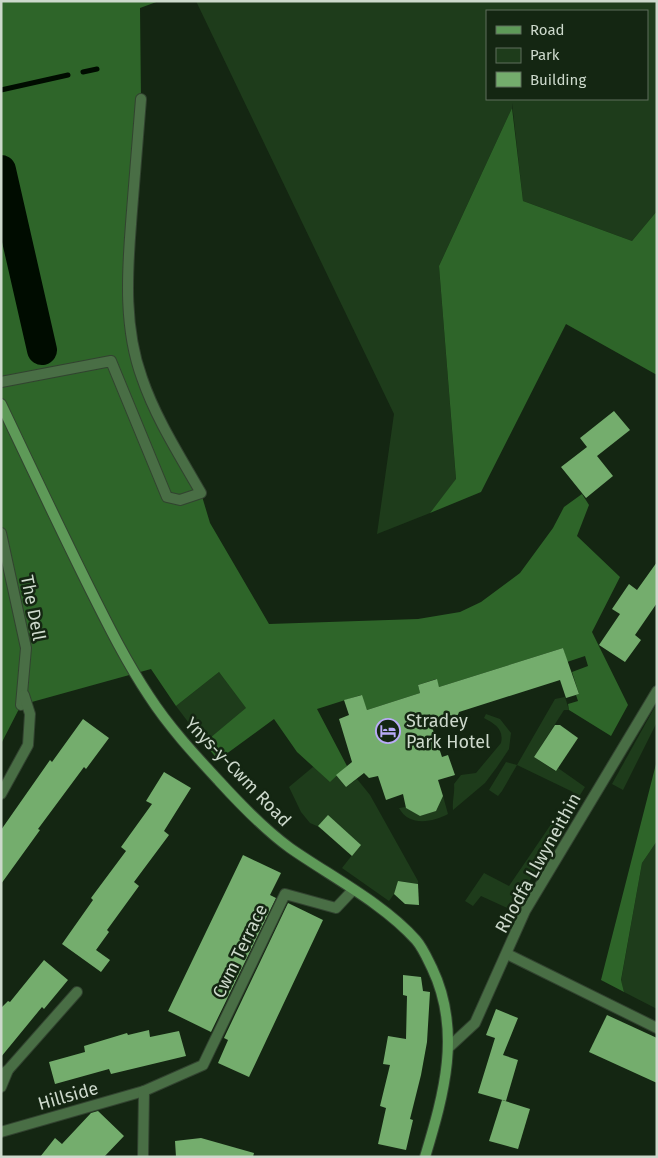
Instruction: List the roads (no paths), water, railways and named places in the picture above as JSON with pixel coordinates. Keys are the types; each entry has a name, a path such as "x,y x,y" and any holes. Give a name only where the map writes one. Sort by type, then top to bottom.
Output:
{"main road":[{"name":"Ynys-y-Cwm Road","path":"1,404 65,540 120,647 150,697 186,744 252,814 287,846 354,890 389,916 417,941 433,970 448,1023 447,1073 425,1157"}],"street":[{"path":"1,382 111,361 167,497 180,500 201,493 156,411 141,377 131,334 128,294 130,237 141,99"},
{"name":"The Dell","path":"1,533 26,648 21,705"},
{"name":"The Dell","path":"1,794 28,745 30,714 22,690"},
{"name":"Rhodfa Llwyneithin","path":"448,1048 475,1023 526,911 657,691"},
{"name":"Cwm Terrace","path":"203,1064 285,894 336,908 354,890"},
{"path":"507,954 657,1028"},
{"path":"1,1086 5,1072 77,992"},
{"name":"Hillside","path":"1,1132 144,1091 203,1064"},
{"path":"143,1157 144,1091"}],"waterway":[{"path":"83,72 97,69"},
{"path":"1,90 68,75"},
{"path":"1,170 42,350"}],"place":[{"name":"Stradey Park Hotel","path":"388,731"}]}
